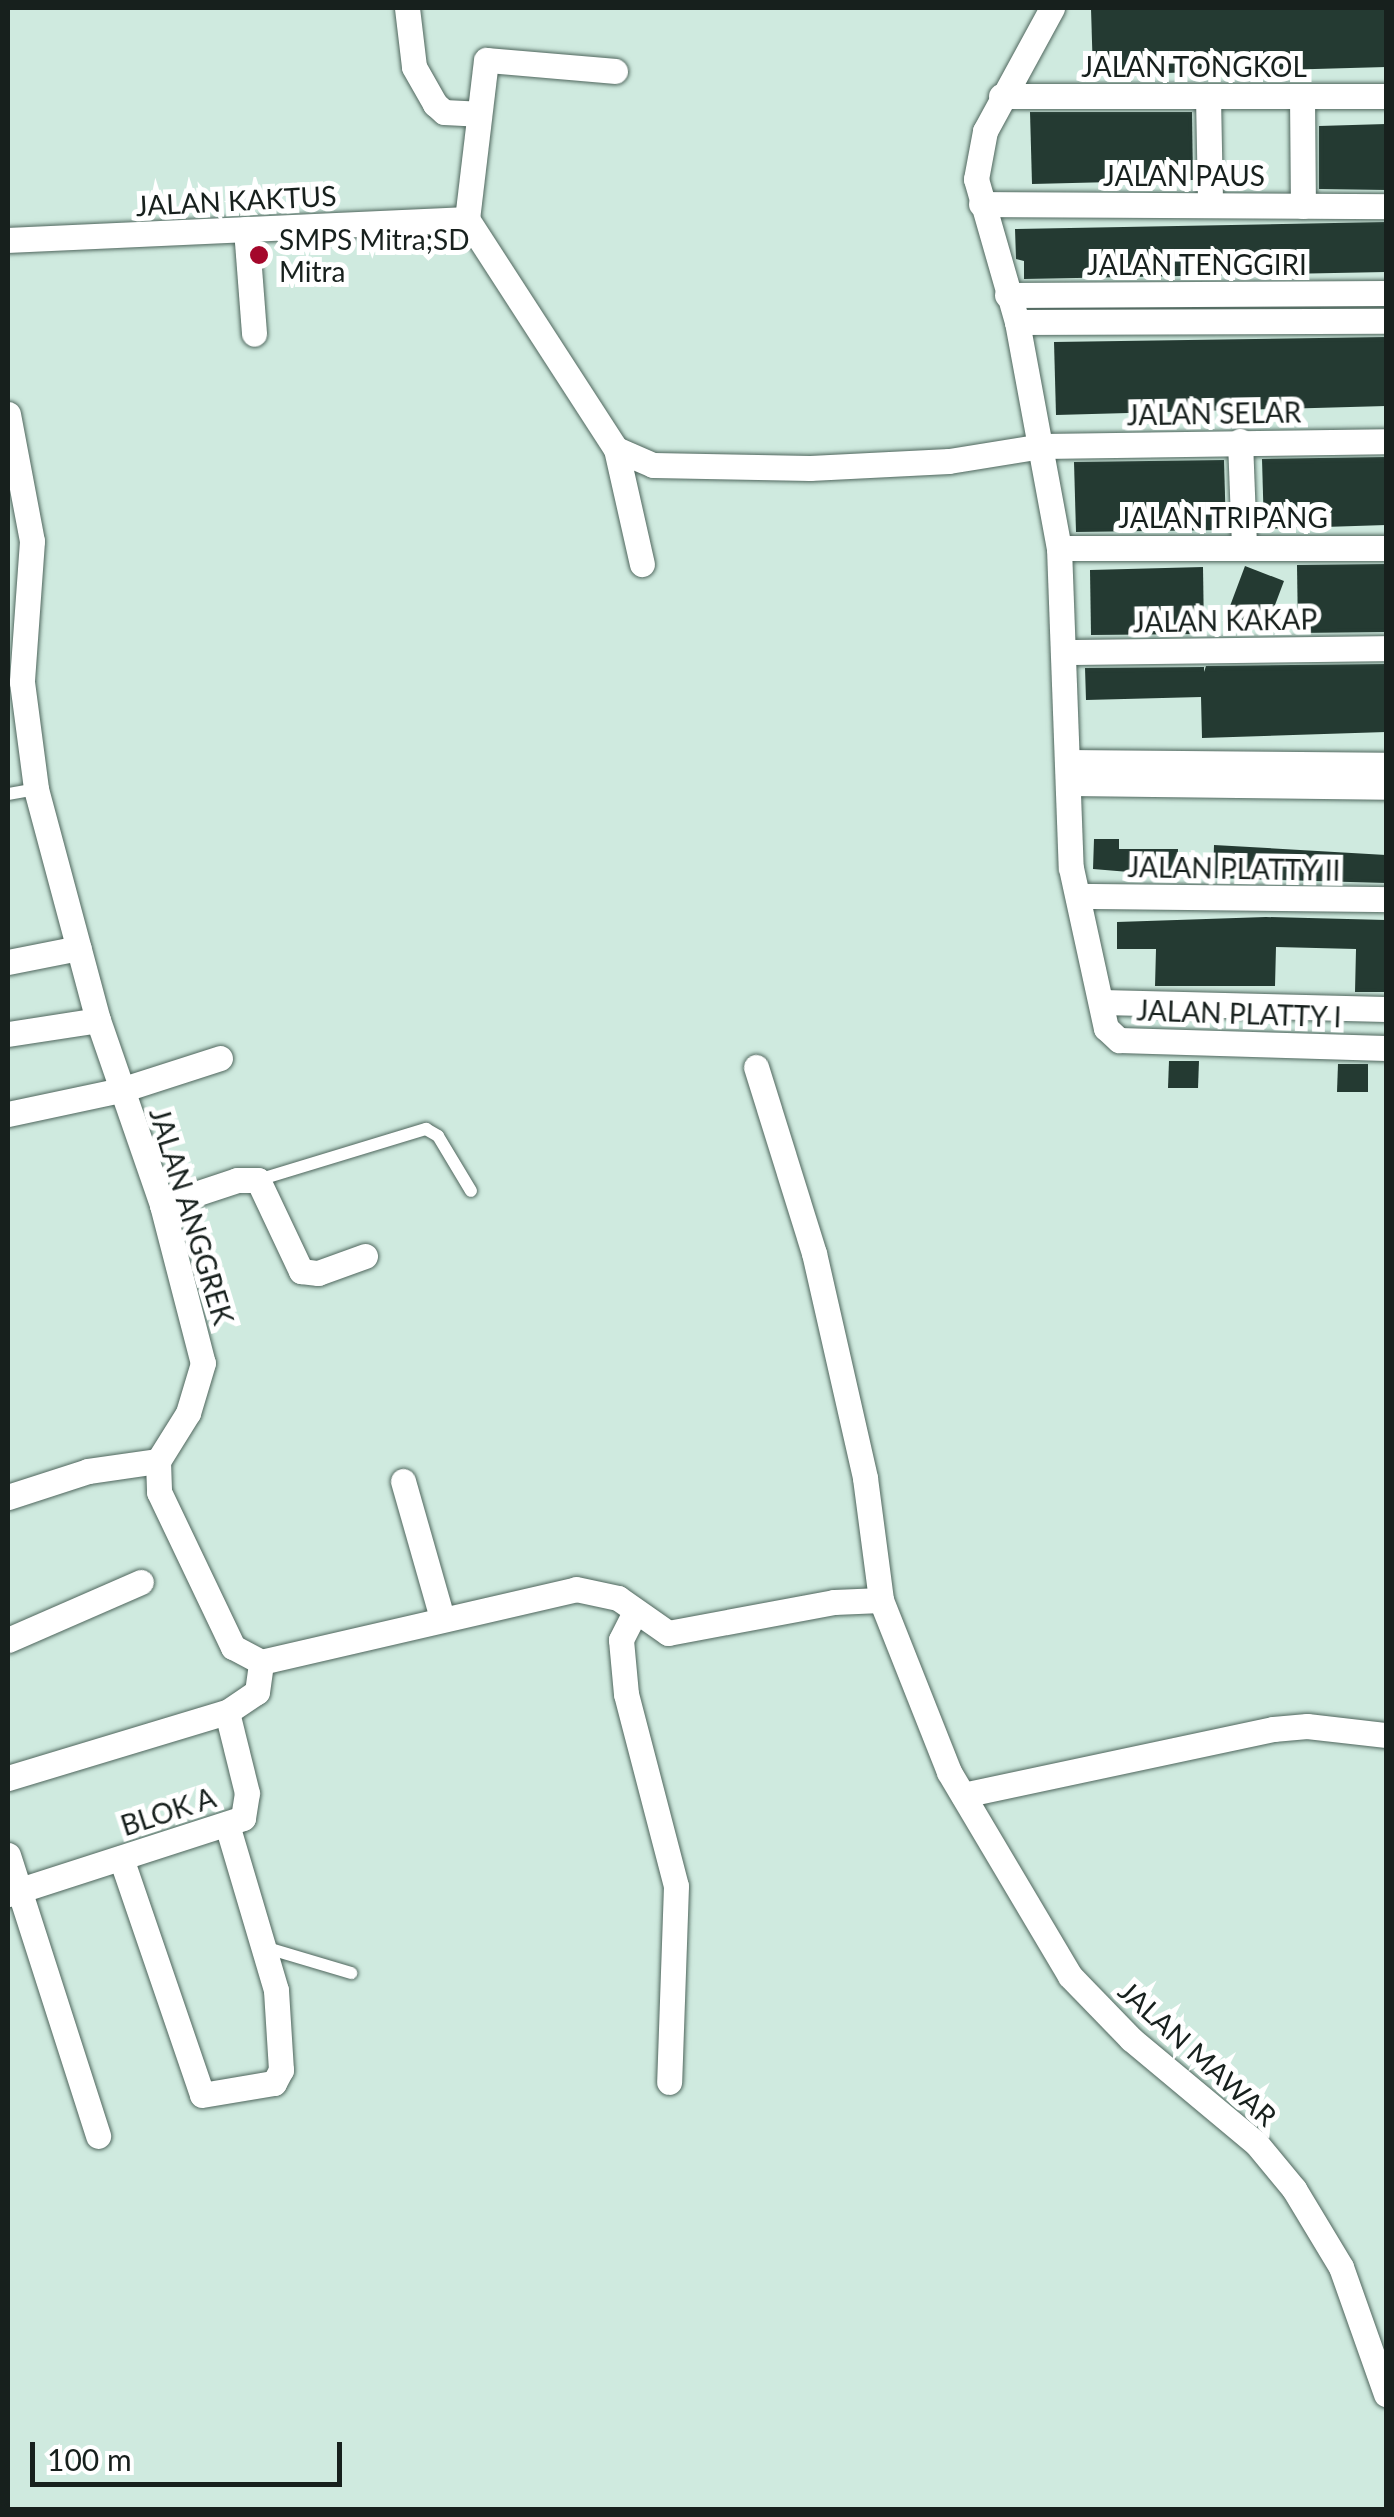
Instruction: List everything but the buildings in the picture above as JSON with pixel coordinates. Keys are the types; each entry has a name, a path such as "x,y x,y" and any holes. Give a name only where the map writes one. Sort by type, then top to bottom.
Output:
{"street":[{"path":"407,8 414,67 436,104 444,112 478,114"},
{"name":"JALAN PLATTY I","path":"1052,8 1001,96 977,158 980,204 1017,322 1059,548 1071,868 1082,896 1110,1038 1386,1048"},
{"path":"616,71 486,60 467,219 616,449 642,564"},
{"name":"JALAN TONGKOL","path":"1001,96 1386,96"},
{"path":"1208,96 1210,205"},
{"path":"1302,96 1303,206"},
{"name":"JALAN PAUS","path":"980,204 1386,206"},
{"name":"JALAN KAKTUS","path":"8,240 467,219"},
{"path":"246,229 254,334"},
{"name":"JALAN TENGGIRI","path":"1008,295 1386,293"},
{"name":"JALAN TENGGIRI","path":"1017,322 1386,321"},
{"name":"JALAN ANGGREK","path":"8,414 32,541 22,682 36,789 98,1020 162,1205 202,1363 188,1414 158,1461"},
{"path":"1240,441 1244,546"},
{"name":"JALAN SELAR","path":"616,449 653,464 810,468 949,461 1042,446 1386,441"},
{"name":"JALAN TRIPANG","path":"1059,548 1386,548"},
{"name":"JALAN KAKAP","path":"1065,652 1386,648"},
{"path":"1068,772 1386,765"},
{"path":"1068,772 1386,787"},
{"name":"JALAN PLATTY II","path":"1082,896 1386,899"},
{"path":"8,962 79,948"},
{"path":"1102,1002 1386,1009"},
{"path":"8,1034 98,1020"},
{"path":"8,1114 121,1090 220,1058"},
{"name":"JALAN MAWAR","path":"756,1067 814,1254 866,1478 881,1600 963,1795 1070,1976 1131,2039 1256,2143 1294,2189 1375,2314 1386,2394"},
{"path":"162,1205 237,1180 258,1180 301,1271 318,1273 365,1256"},
{"path":"8,1498 88,1471 158,1461 165,1513 233,1647 260,1662 442,1618 592,1588 668,1632 694,1632 809,1606 881,1600"},
{"path":"402,1481 442,1618"},
{"path":"8,1640 141,1582"},
{"path":"635,1612 621,1640 626,1694 676,1886 669,2082"},
{"path":"8,1778 227,1712 257,1692 260,1662"},
{"name":"BLOK A","path":"12,1893 243,1818 248,1793 227,1712"},
{"path":"963,1795 1273,1729 1307,1726 1386,1735"},
{"path":"121,1858 202,2094 274,2083 281,2070 267,1948 227,1824"},
{"path":"8,1855 12,1893 98,2136"}],"lane":[{"path":"8,794 36,789"},
{"path":"258,1180 426,1128 438,1136 471,1191"},
{"path":"267,1948 352,1974"}],"place":[{"name":"SMPS Mitra;SD Mitra","path":"259,255"}]}
